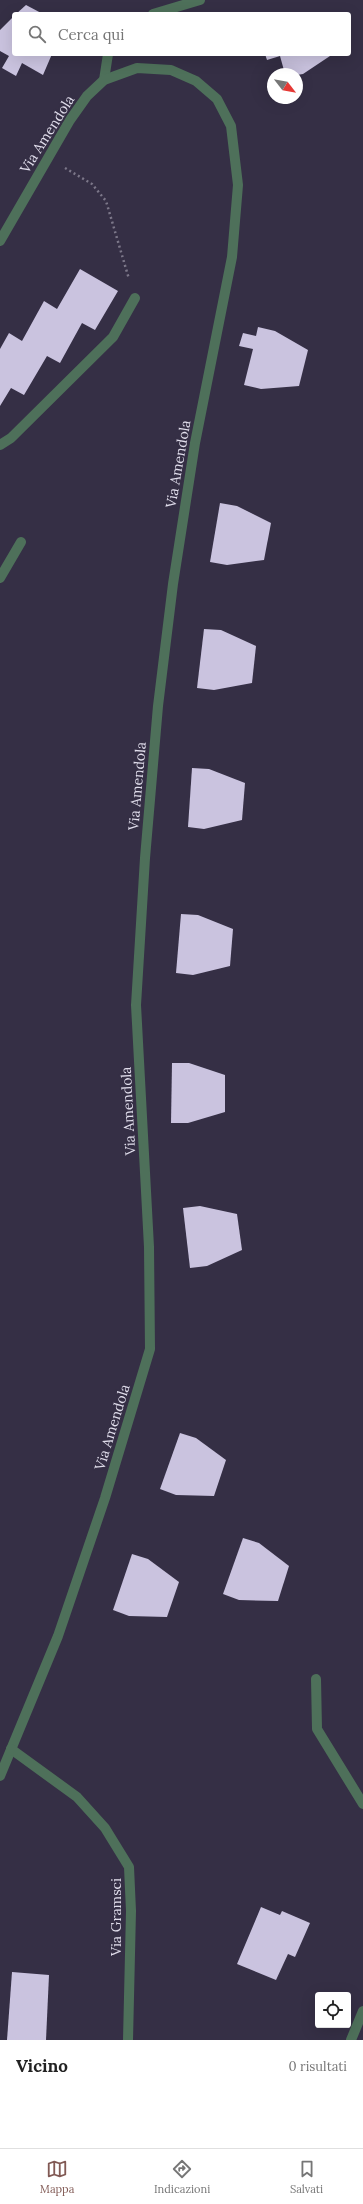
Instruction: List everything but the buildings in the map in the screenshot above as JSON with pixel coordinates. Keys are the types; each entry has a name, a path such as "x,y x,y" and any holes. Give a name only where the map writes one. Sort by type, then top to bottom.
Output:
{"street":[{"path":"160,12 200,0"},
{"path":"104,80 108,56"},
{"name":"Via Amendola","path":"0,241 70,120 87,96 104,80 137,68 171,70 196,81 217,99 231,126 238,185 232,257 195,443 173,584 158,706 145,858 136,1005 149,1247 150,1349 105,1498 58,1636 0,1776"},
{"path":"0,445 11,438 113,337 135,298"},
{"path":"0,578 21,542"},
{"path":"316,1679 317,1729 363,1804"},
{"name":"Via Gramsci","path":"11,1749 77,1797 105,1828 129,1867 131,1911 128,2040"},
{"path":"351,2040 363,2011"}],"path":[{"path":"48,158 92,184 106,201 135,298"}]}
